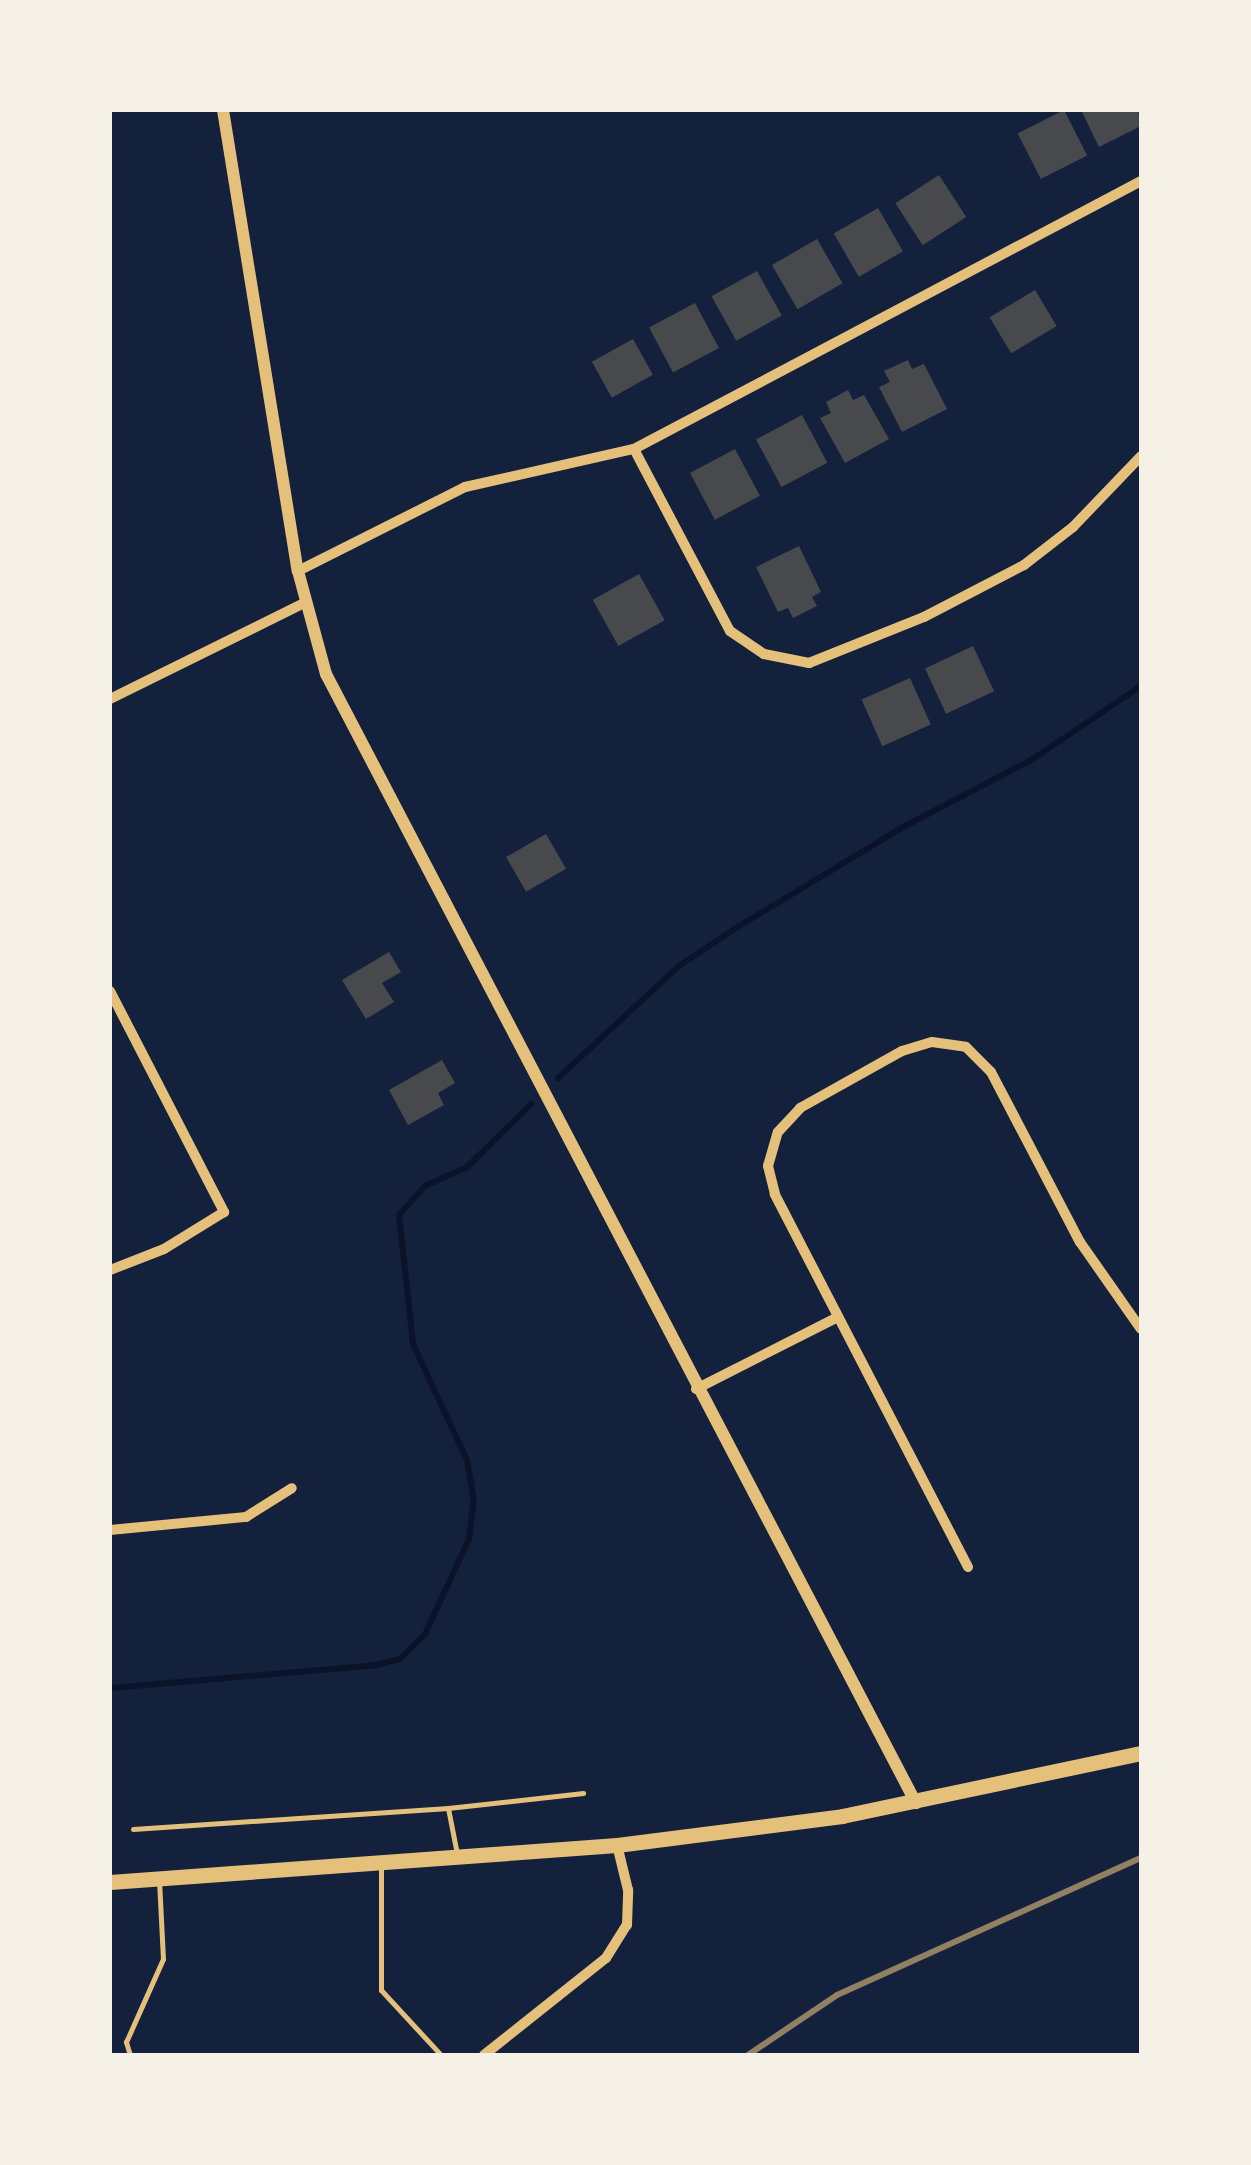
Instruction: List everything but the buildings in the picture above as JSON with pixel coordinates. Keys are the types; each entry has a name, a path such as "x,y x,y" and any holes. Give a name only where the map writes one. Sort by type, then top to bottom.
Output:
{"main road":[{"path":"110,1882 617,1845 916,1802 1141,1752"}],"street":[{"path":"223,110 298,571 326,674 696,1389 916,1802"},
{"path":"298,571 466,487 634,449 1141,181"},
{"path":"634,449 730,631 764,654 808,664 924,617 1024,565 1074,527 1141,456"},
{"path":"110,699 304,603"},
{"path":"110,991 224,1212 164,1248 110,1270"},
{"path":"968,1567 774,1194 772,1145 800,1108 902,1051 932,1042 966,1047 991,1072 1080,1242 1141,1330"},
{"path":"696,1389 836,1318"},
{"path":"110,1530 246,1517 292,1488"},
{"path":"484,2055 606,1958 626,1925 628,1890 617,1845"}],"lane":[{"path":"133,1829 448,1808 583,1792"},
{"path":"448,1808 458,1857"},
{"path":"381,1862 381,1990 440,2055"},
{"path":"130,2055 126,2042 162,1959 158,1878"}],"waterway":[{"path":"558,1078 679,966 907,825 1033,759 1141,686"},
{"path":"110,1688 376,1665 400,1659 425,1634 469,1539 474,1501 467,1460 413,1344 399,1215 425,1186 467,1167 531,1104"}],"railway":[{"path":"748,2055 837,1995 1141,1858"}]}
